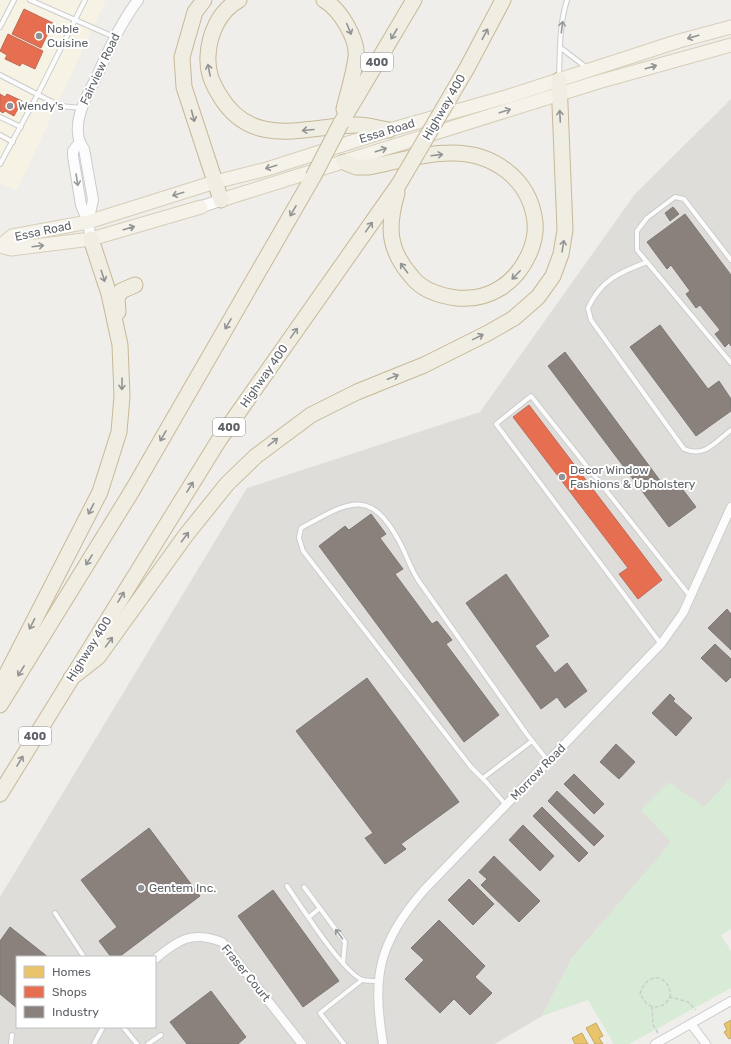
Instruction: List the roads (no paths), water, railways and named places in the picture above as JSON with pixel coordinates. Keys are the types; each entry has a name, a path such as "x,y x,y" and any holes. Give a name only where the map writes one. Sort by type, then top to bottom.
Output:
{"highway":[{"path":"204,0 195,12 182,57 184,87 222,200"},
{"path":"239,0 232,4 218,20 208,47 208,65 211,82 223,102 236,116 261,130 288,131 359,125 388,130"},
{"path":"324,0 338,12 350,28 356,55 341,123"},
{"name":"400","path":"0,705 132,491 313,178 341,123 414,0"},
{"name":"Highway 400","path":"0,794 219,440 399,184 467,68 503,0"},
{"path":"71,678 98,657 186,535 227,484 256,456 311,415 357,392 424,365 488,333 514,318 538,297 553,276 561,254 565,230 559,87"},
{"path":"344,162 356,167 369,167 450,153 481,157 507,169 523,187 531,204 536,223 533,246 522,269 507,284 480,298 466,299 443,296 426,290 414,281 401,265 393,247 391,223 392,209 399,184"},
{"path":"0,687 100,492 119,432 122,384 120,345 109,294 91,239"},
{"path":"120,345 123,331 117,298 121,291 135,285"}],"main road":[{"name":"Essa Road","path":"731,27 591,70 559,87 344,162 201,207 91,239 10,250 0,246 12,236 88,222 215,182 266,169 388,130 559,87 731,45"}],"street":[{"name":"Fairview Road","path":"88,222 93,200 84,149 79,143 78,128 82,108 114,37 126,15 138,0"},
{"name":"Essa Road","path":"88,222 91,239"},
{"name":"Morrow Road","path":"383,1044 378,1011 378,981 388,941 404,913 661,644 684,614 731,508"},
{"name":"Fraser Court","path":"156,958 179,940 192,936 206,937 222,942 302,1044"},
{"path":"658,1042 731,1001"},
{"path":"691,1024 706,1044"}],"lane":[{"path":"0,27 14,0"},
{"path":"30,0 114,37"},
{"path":"0,164 38,94 85,0"},
{"path":"559,87 560,48 564,9 568,0"},
{"path":"560,48 577,62 591,70"},
{"path":"0,75 60,106 82,108"},
{"path":"0,117 20,127"},
{"path":"0,135 13,142"},
{"path":"731,260 684,199 675,197 647,218 637,231 637,250 731,363"},
{"path":"647,262 611,278 592,299 588,308 591,320 684,449 692,452 702,452 731,430"},
{"path":"661,644 496,424 531,396 691,597"},
{"path":"506,805 466,761 303,550 299,538 301,528 339,507 355,503 368,505 376,509 399,541 410,567 418,580 532,741 549,761"},
{"path":"483,778 532,741"},
{"path":"287,886 343,963 362,980 378,981"},
{"path":"304,887 345,942 343,963"},
{"path":"309,917 320,908"},
{"path":"55,912 83,956"},
{"path":"344,1044 320,1013 362,980"},
{"path":"94,1044 102,1028"},
{"path":"124,1028 138,1044"},
{"path":"11,1044 12,1035"},
{"path":"148,1044 161,1036"}],"place":[{"name":"Noble Cuisine","path":"39,36"},
{"name":"Wendy's","path":"10,106"},
{"name":"Decor Window Fashions & Upholstery","path":"562,477"},
{"name":"Gentem Inc.","path":"141,888"}]}
